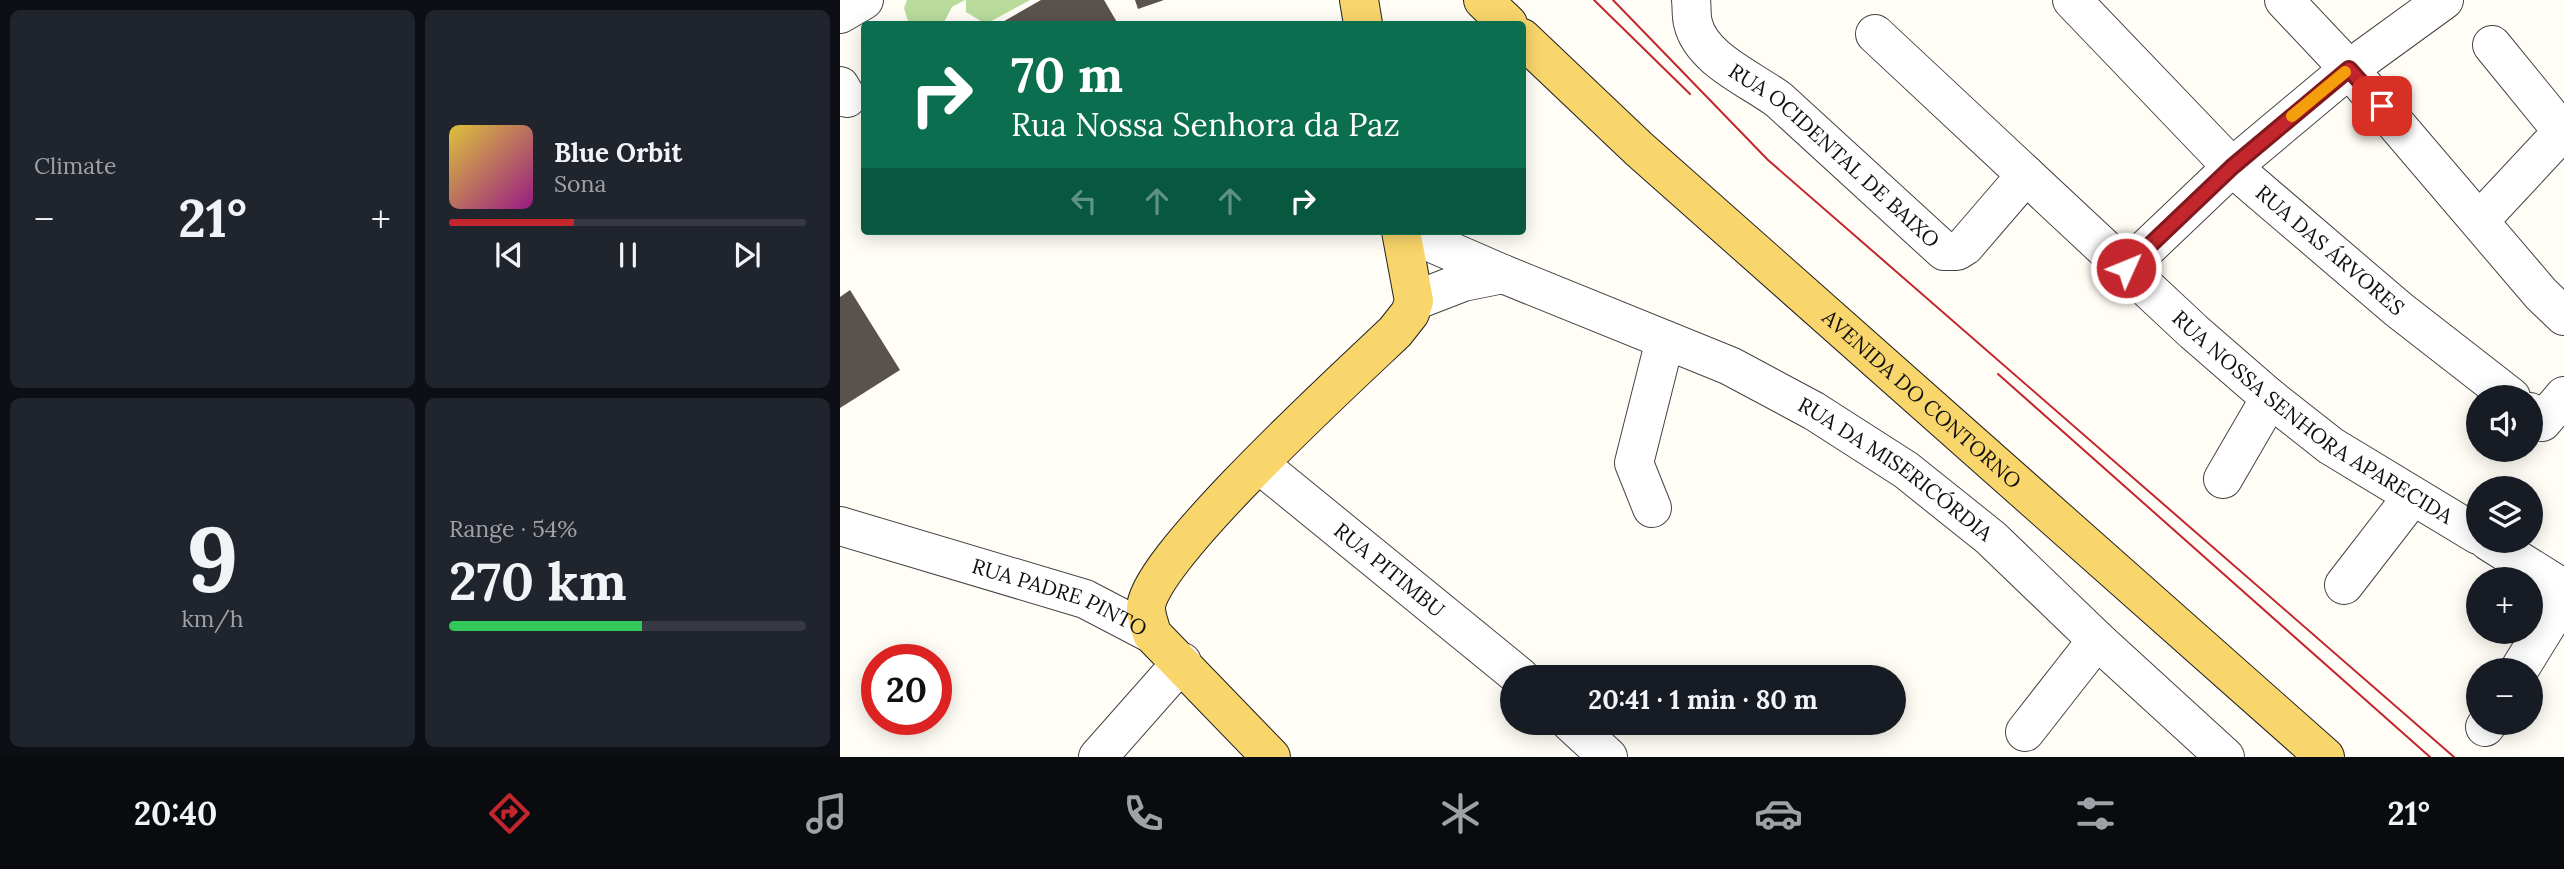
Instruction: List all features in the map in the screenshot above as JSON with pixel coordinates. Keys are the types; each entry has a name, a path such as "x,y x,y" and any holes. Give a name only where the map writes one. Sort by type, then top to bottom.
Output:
{"main road":[{"path":"1359,0 1362,21"},
{"path":"1483,0 1505,21"},
{"name":"AVENIDA DO CONTORNO","path":"1526,42 1639,149 2325,757"},
{"path":"1152,634 1146,606 1157,580 1174,555 1259,464 1395,332 1410,313 1414,300 1404,235"},
{"name":"RUA PADRE PINTO","path":"1152,634 1271,757"}],"street":[{"path":"840,14 864,0"},
{"name":"RUA OCIDENTAL DE BAIXO","path":"1691,0 1693,23 1703,44 1735,73 1779,100 1944,251 1957,251 1965,246 2026,175"},
{"name":"RUA DAS ÁRVORES","path":"2073,0 2232,167 2398,309 2496,385"},
{"path":"2284,0 2349,69 2480,220 2556,293"},
{"path":"2126,268 2232,167 2349,69 2444,0"},
{"name":"RUA NOSSA SENHORA APARECIDA","path":"1875,34 2194,332 2270,398 2331,446 2466,528"},
{"path":"2480,220 2563,131 2492,45"},
{"name":"RUA DA MISERICÓRDIA","path":"1412,235 1730,366 1814,411 1906,470 1992,538 2097,640 2225,757"},
{"path":"1414,300 1462,282 1503,274"},
{"path":"1652,508 1634,463 1665,340"},
{"path":"2223,479 2270,398"},
{"name":"RUA PITIMBU","path":"1259,464 1505,665"},
{"path":"2344,584 2412,497"},
{"name":"RUA PADRE PINTO","path":"840,526 1085,599 1152,634"},
{"path":"2507,553 2564,589"},
{"path":"2526,658 2564,597"},
{"path":"2025,732 2097,640"},
{"path":"1098,757 1182,662"},
{"path":"1584,735 1608,757"}],"green space":[{"path":"907,0 965,0 952,7 945,21 908,21 904,8"},
{"path":"966,0 1030,0 992,21 981,21 966,12"}],"building":[{"path":"1041,0 1104,0 1116,21 1004,21"},
{"path":"1135,0 1164,0 1138,9"},
{"path":"850,290 900,370 840,408 840,297"}],"tram line":[{"path":"1594,0 1690,94"},
{"path":"1613,0 1768,160 2454,757"},
{"path":"1998,374 2430,757"}],"slow traffic":[{"path":"2292,116 2345,72"}],"route":[{"path":"2126,268 2232,167 2349,69 2382,106"}]}
